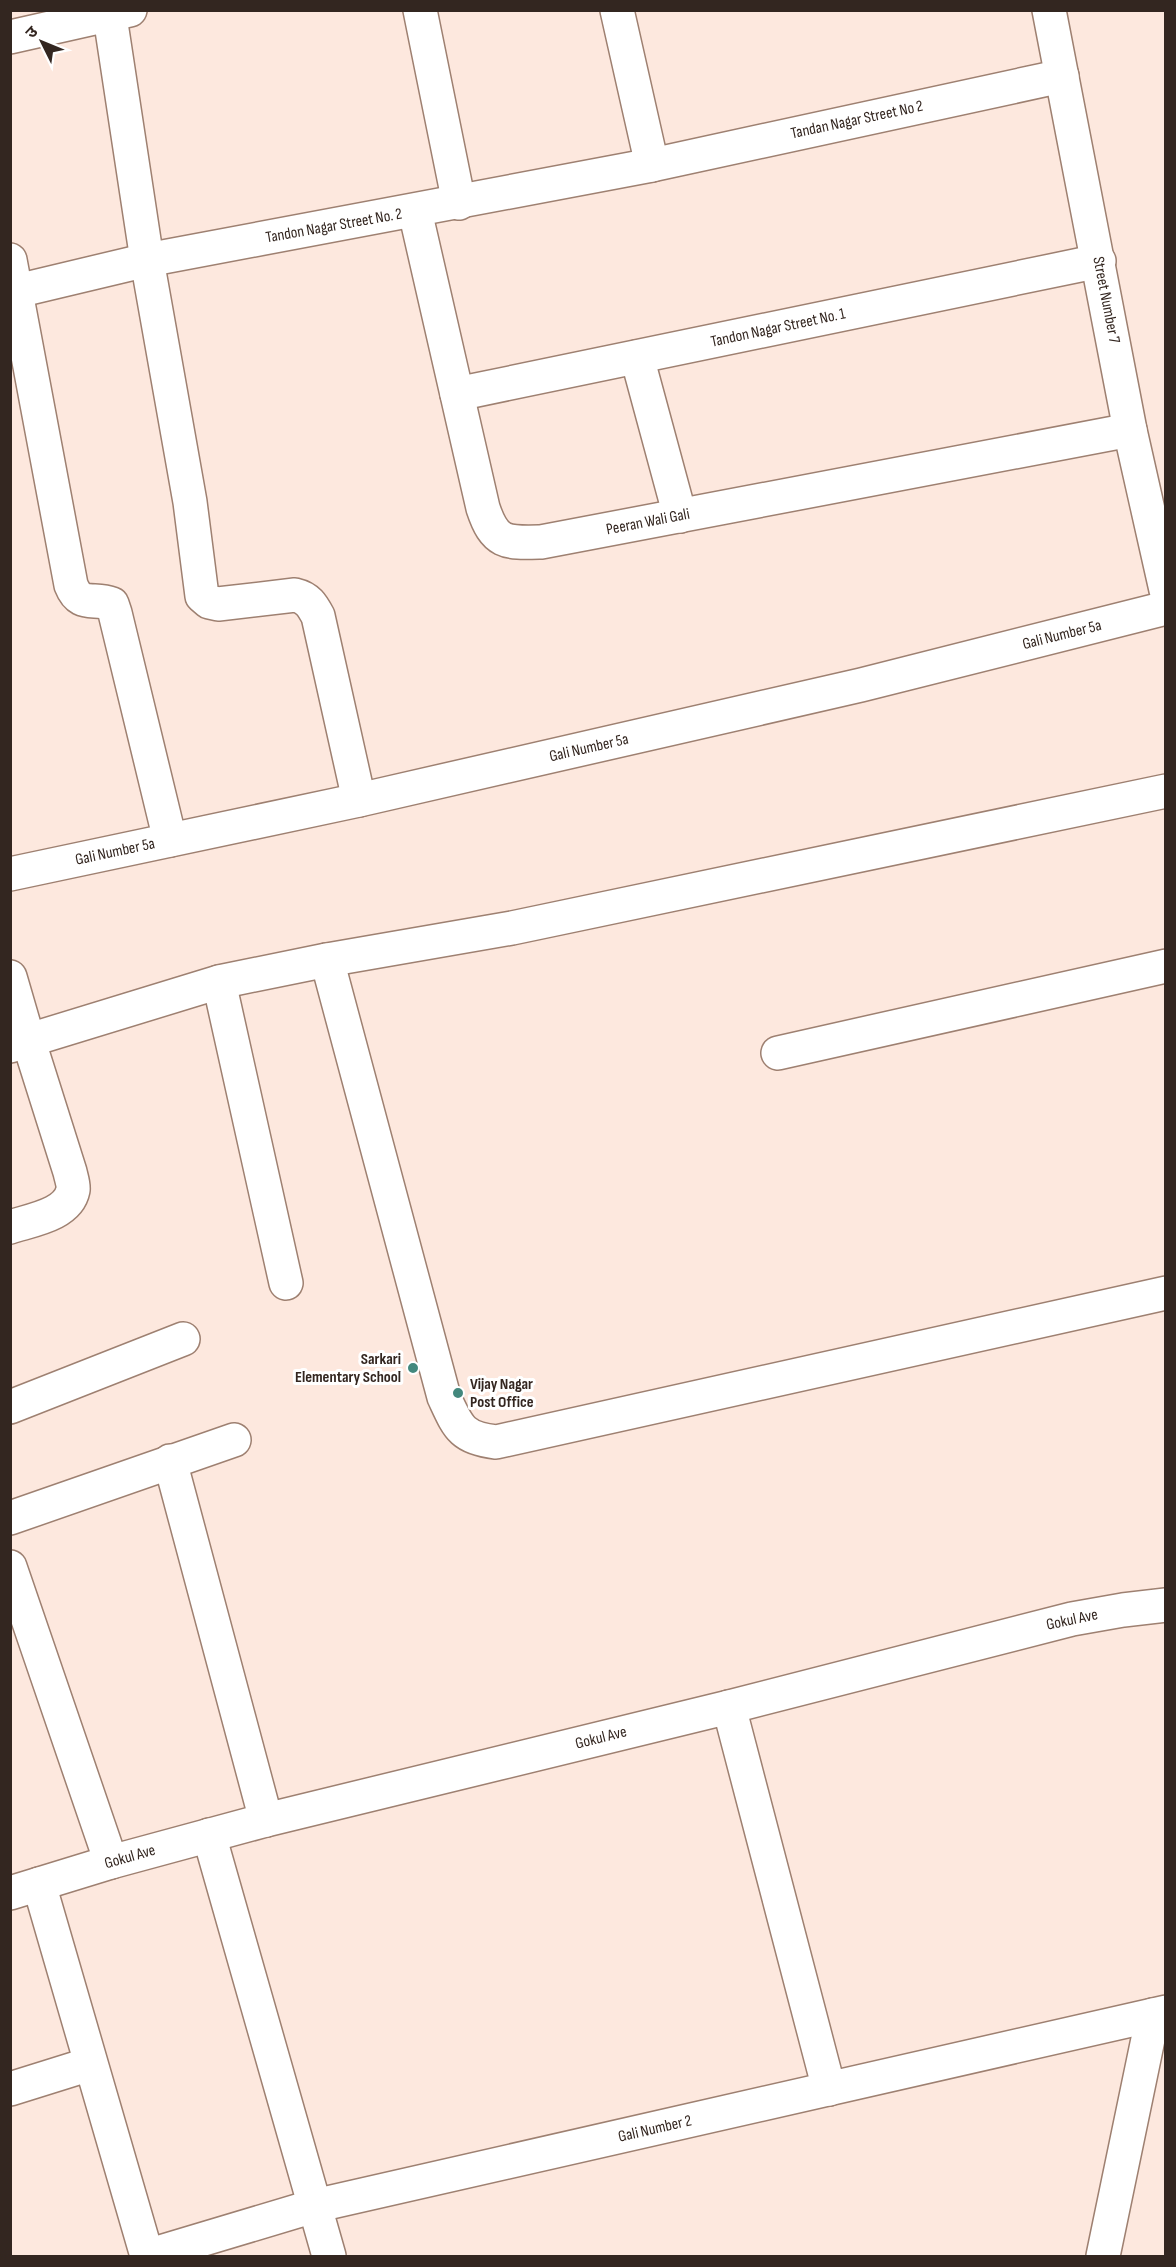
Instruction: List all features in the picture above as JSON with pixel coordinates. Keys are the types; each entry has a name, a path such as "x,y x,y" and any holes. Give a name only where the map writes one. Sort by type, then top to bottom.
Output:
{"street":[{"path":"420,10 459,203"},
{"path":"617,10 652,165"},
{"name":"Street Number 7","path":"1051,11 1130,430 1166,590"},
{"path":"10,37 116,12 147,260 190,502 202,596 209,602 218,604 295,595 305,598 312,605 318,616 359,800"},
{"name":"Tandan Nagar Street No 2","path":"652,165 1062,76"},
{"name":"Tandon Nagar Street No. 2","path":"14,276 147,260 652,165"},
{"name":"Peeran Wali Gali","path":"415,211 483,508 488,525 499,539 518,543 541,542 1130,430"},
{"name":"Tandon Nagar Street No. 1","path":"457,394 1099,261"},
{"path":"14,276 71,585 78,597 86,601 103,601 112,604 170,840"},
{"path":"637,357 680,516"},
{"name":"Gali Number 5a","path":"10,874 359,800 861,686 1166,608"},
{"path":"19,1042 219,982 327,960 512,928 1166,791"},
{"path":"327,960 444,1397 455,1420 467,1436 496,1442 1166,1293"},
{"path":"778,1053 1166,966"},
{"path":"10,978 19,1042 70,1172 74,1189 67,1204 54,1212 10,1227"},
{"path":"219,982 286,1283"},
{"path":"10,1407 183,1339"},
{"path":"10,1518 234,1440"},
{"path":"170,1461 266,1820"},
{"path":"10,1567 111,1862"},
{"name":"Gokul Ave","path":"25,1889 111,1862 266,1820 729,1707 1072,1619 1166,1605"},
{"path":"729,1707 829,2089"},
{"path":"209,1835 329,2256"},
{"path":"25,1889 90,2064 147,2256"},
{"path":"1103,2256 1159,2013"},
{"name":"Gali Number 2","path":"147,2256 314,2206 1159,2013"},
{"path":"10,2089 90,2064"}],"place":[{"name":"Sarkari Elementary School","path":"413,1368"},
{"name":"Vijay Nagar Post Office","path":"458,1393"}]}
